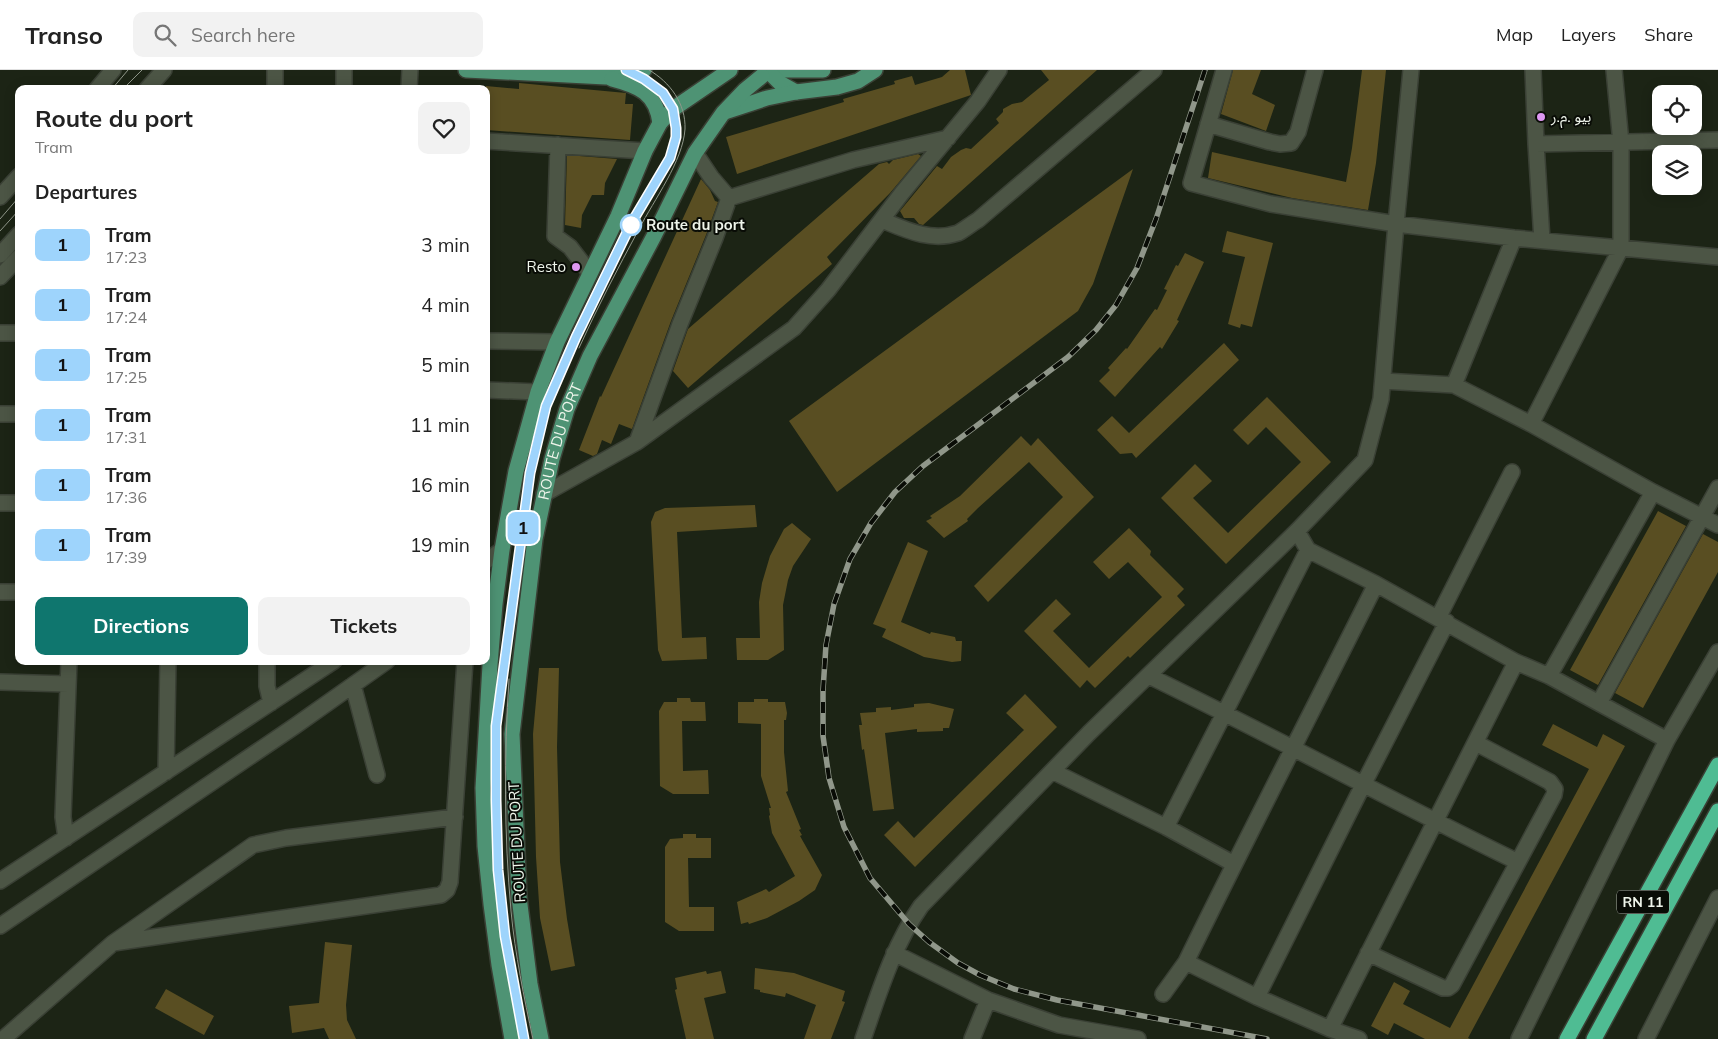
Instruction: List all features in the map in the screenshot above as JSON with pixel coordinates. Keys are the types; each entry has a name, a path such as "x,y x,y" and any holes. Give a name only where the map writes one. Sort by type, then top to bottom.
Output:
{"highway":[{"name":"RN 11","path":"1566,1039 1718,765"},
{"name":"RN 11","path":"1594,1039 1718,811"}],"main road":[{"path":"466,70 606,78 620,77 644,70"},
{"name":"ROUTE DU PORT","path":"512,1039 499,965 484,836 483,788 495,613 492,589 502,550 516,471 538,392 557,342 618,216 645,151 660,123 673,109 730,70"},
{"path":"746,70 754,74 823,70"},
{"path":"723,112 766,98 836,87 858,81 875,70"},
{"path":"775,73 780,84 796,92"},
{"name":"ROUTE DU PORT","path":"541,1039 530,984 519,898 512,734 535,539 544,494 559,433 577,382 654,236 695,153 723,112 745,90 775,73"},
{"path":"606,78 630,84 647,93 657,108 660,123"}],"street":[{"path":"100,85 113,70"},
{"path":"151,85 164,70"},
{"path":"275,70 275,85"},
{"path":"344,70 344,85"},
{"path":"409,85 410,70"},
{"path":"544,494 636,442 794,328 828,290 902,193 978,101 999,70"},
{"path":"882,220 915,233 936,236 958,233 978,220 1154,70"},
{"path":"1224,70 1191,183 1271,204 1396,224 1514,238 1718,257"},
{"path":"1208,124 1270,142 1280,144 1291,143 1298,132 1315,70"},
{"path":"863,1039 894,953 921,906 1052,771 1297,531 1365,460 1381,400 1411,70"},
{"path":"1533,70 1542,240"},
{"path":"1531,424 1621,248 1621,143 1614,70"},
{"path":"729,198 853,160 948,138"},
{"path":"490,140 645,151"},
{"path":"1536,144 1718,140"},
{"path":"558,145 556,236 570,247 590,273"},
{"path":"695,153 711,177 729,198"},
{"path":"0,197 15,180"},
{"path":"636,442 729,198"},
{"path":"0,255 15,238"},
{"path":"1454,385 1514,238"},
{"path":"0,277 15,261"},
{"path":"0,332 15,333"},
{"path":"490,341 557,342"},
{"path":"1383,381 1454,385 1531,424 1653,492 1718,525"},
{"path":"490,390 538,392"},
{"path":"0,414 15,414"},
{"path":"1257,997 1363,785 1512,472"},
{"path":"1599,703 1718,488"},
{"path":"1550,676 1653,492"},
{"path":"0,503 15,503"},
{"path":"1297,531 1308,550 1443,620 1516,662 1550,676 1667,740"},
{"path":"490,558 502,550"},
{"path":"1166,827 1308,550"},
{"path":"1163,994 1186,962 1376,584"},
{"path":"0,592 15,592"},
{"path":"1519,1039 1667,740 1718,652"},
{"path":"1330,1029 1516,662"},
{"path":"66,838 63,817 69,665"},
{"path":"166,772 168,665"},
{"path":"267,665 267,686 271,703"},
{"path":"0,881 328,665"},
{"path":"0,926 381,665"},
{"path":"113,944 441,895 447,890 450,882 456,817 464,665"},
{"path":"1149,676 1518,862"},
{"path":"0,682 68,684"},
{"path":"353,685 377,775"},
{"path":"1368,953 1444,988 1452,985 1554,795 1554,789 1550,782 1476,743"},
{"path":"1052,771 1166,827 1234,864"},
{"path":"4,1039 113,944 253,845 286,838 456,817"},
{"path":"1646,1039 1718,898"},
{"path":"894,953 1056,1032 1138,1039"},
{"path":"1186,962 1257,997 1330,1029 1359,1039"},
{"path":"972,1039 988,1000"}],"building":[{"path":"950,70 965,70 971,95 737,174 726,137 844,102 843,99 895,84 894,81 912,76 915,85 942,77"},
{"path":"1041,70 1097,70 923,225 919,224 914,218 904,218 900,211 937,166 942,169 951,157 961,150 971,149 999,123 996,119 1003,112 1003,109 1012,104 1022,102 1049,80"},
{"path":"1233,70 1261,70 1252,94 1275,105 1266,131 1221,114"},
{"path":"1362,70 1386,70 1376,163 1368,210 1292,198 1208,178 1212,152 1346,182"},
{"path":"519,83 626,93 625,104 633,104 630,140 490,130 490,86 519,89"},
{"path":"918,154 921,156 890,193 827,257 832,264 688,388 673,371 688,329 879,164 887,162 889,164 893,160"},
{"path":"567,155 617,159 605,183 604,195 592,195 582,215 581,228 565,225"},
{"path":"1133,169 1093,284 1078,311 837,492 789,421"},
{"path":"701,179 710,190 715,201 718,202 671,321 632,429 619,424 611,444 602,440 597,454 593,456 579,450 600,396"},
{"path":"1227,231 1273,243 1252,327 1241,324 1240,328 1228,324 1245,257 1222,252"},
{"path":"1185,253 1204,262 1177,320 1179,321 1162,349 1160,347 1115,397 1099,381 1110,370 1108,368 1127,349 1155,309 1157,310 1167,290 1164,289 1176,265 1178,266"},
{"path":"1224,343 1239,360 1136,458 1132,453 1120,454 1097,430 1112,416 1129,433"},
{"path":"1267,397 1331,462 1226,564 1161,498 1195,464 1212,481 1193,498 1228,533 1301,462 1266,427 1248,445 1233,430"},
{"path":"1021,436 1031,446 1038,438 1094,497 988,602 974,586 1063,497 1029,462 978,508 967,519 968,521 944,538 926,521 932,518 930,516 960,496"},
{"path":"755,505 757,527 677,532 682,638 706,637 707,659 662,661 658,650 651,522 655,512 665,508"},
{"path":"1658,511 1686,526 1598,685 1570,670"},
{"path":"792,523 811,539 793,566 788,580 783,605 784,650 768,660 737,660 736,638 760,638 759,602 762,583 770,556 784,529"},
{"path":"1129,528 1151,551 1150,555 1184,589 1177,596 1185,605 1130,658 1128,656 1095,688 1087,680 1080,688 1024,631 1056,599 1071,614 1053,631 1089,668 1162,597 1128,562 1109,579 1093,562"},
{"path":"1703,534 1718,542 1718,572 1643,708 1615,693"},
{"path":"908,542 928,551 901,622 930,634 931,632 955,637 956,641 962,641 961,661 952,662 924,657 882,637 886,629 873,624"},
{"path":"539,668 559,668 557,747 560,862 575,966 551,971 540,918 536,857 533,734"},
{"path":"1025,694 1057,727 915,867 884,835 898,821 914,838 1024,730 1006,713"},
{"path":"677,698 690,698 691,702 705,702 706,721 682,721 683,771 708,770 709,794 673,794 660,786 659,711 664,702 677,702"},
{"path":"754,699 768,699 768,702 785,702 787,713 786,720 784,720 784,752 788,791 786,792 801,829 799,830 802,835 800,836 822,875 815,890 799,901 767,918 749,924 748,922 741,924 737,902 766,889 769,892 795,876 772,833 769,816 769,808 771,808 761,776 761,724 738,723 738,702 754,702"},
{"path":"929,703 954,709 949,728 943,728 943,731 917,732 917,729 885,733 894,809 873,811 864,749 862,750 859,725 862,725 860,713 876,712 876,708 891,707 891,710 914,707 914,704"},
{"path":"1553,724 1597,747 1603,734 1625,746 1468,1038 1470,1039 1425,1039 1394,1023 1388,1035 1371,1026 1394,982 1410,991 1403,1004 1450,1028 1589,769 1542,745"},
{"path":"683,834 696,834 696,838 711,838 711,858 688,858 689,907 714,907 714,931 679,931 665,922 665,847 670,839 683,838"},
{"path":"325,942 352,945 346,1005 347,1020 356,1039 329,1039 324,1028 292,1033 289,1006 319,1003"},
{"path":"755,968 794,973 845,991 842,1001 845,1002 831,1039 804,1039 816,1005 786,993 785,997 754,989"},
{"path":"706,971 707,974 721,971 726,993 704,998 714,1039 686,1039 675,990 677,989 675,978"},
{"path":"166,989 214,1016 204,1035 155,1008"}],"tram line":[{"path":"115,85 128,70"},
{"path":"127,85 142,70"},
{"path":"524,1039 505,936 498,869 496,726 530,473 546,405 575,337 632,222 670,158 676,137 677,128 673,109 663,93 644,79 626,70"},
{"name":"1","path":"524,1039 505,936 498,870 496,726 530,473 546,406 576,337 632,222 670,158 676,137 673,109 663,93 644,79 626,70"},
{"path":"579,348 639,229 674,167 683,141 685,120 680,103 670,87 649,70"},
{"path":"0,219 15,202"},
{"path":"0,231 15,214"},
{"path":"509,679 506,737 507,853 517,959 533,1039"}],"railway":[{"path":"1205,70 1156,219 1137,268 1116,305 1096,330 1068,357 923,466 895,492 871,523 850,559 834,604 826,645 823,690 823,736 829,778 844,827 870,878 909,924 929,942 958,963 980,975 1014,989 1057,1000 1267,1039"}],"place":[{"name":"بيو .م.ر","path":"1541,117"},
{"name":"Route du port","path":"631,225"},
{"name":"Resto","path":"576,267"}]}
